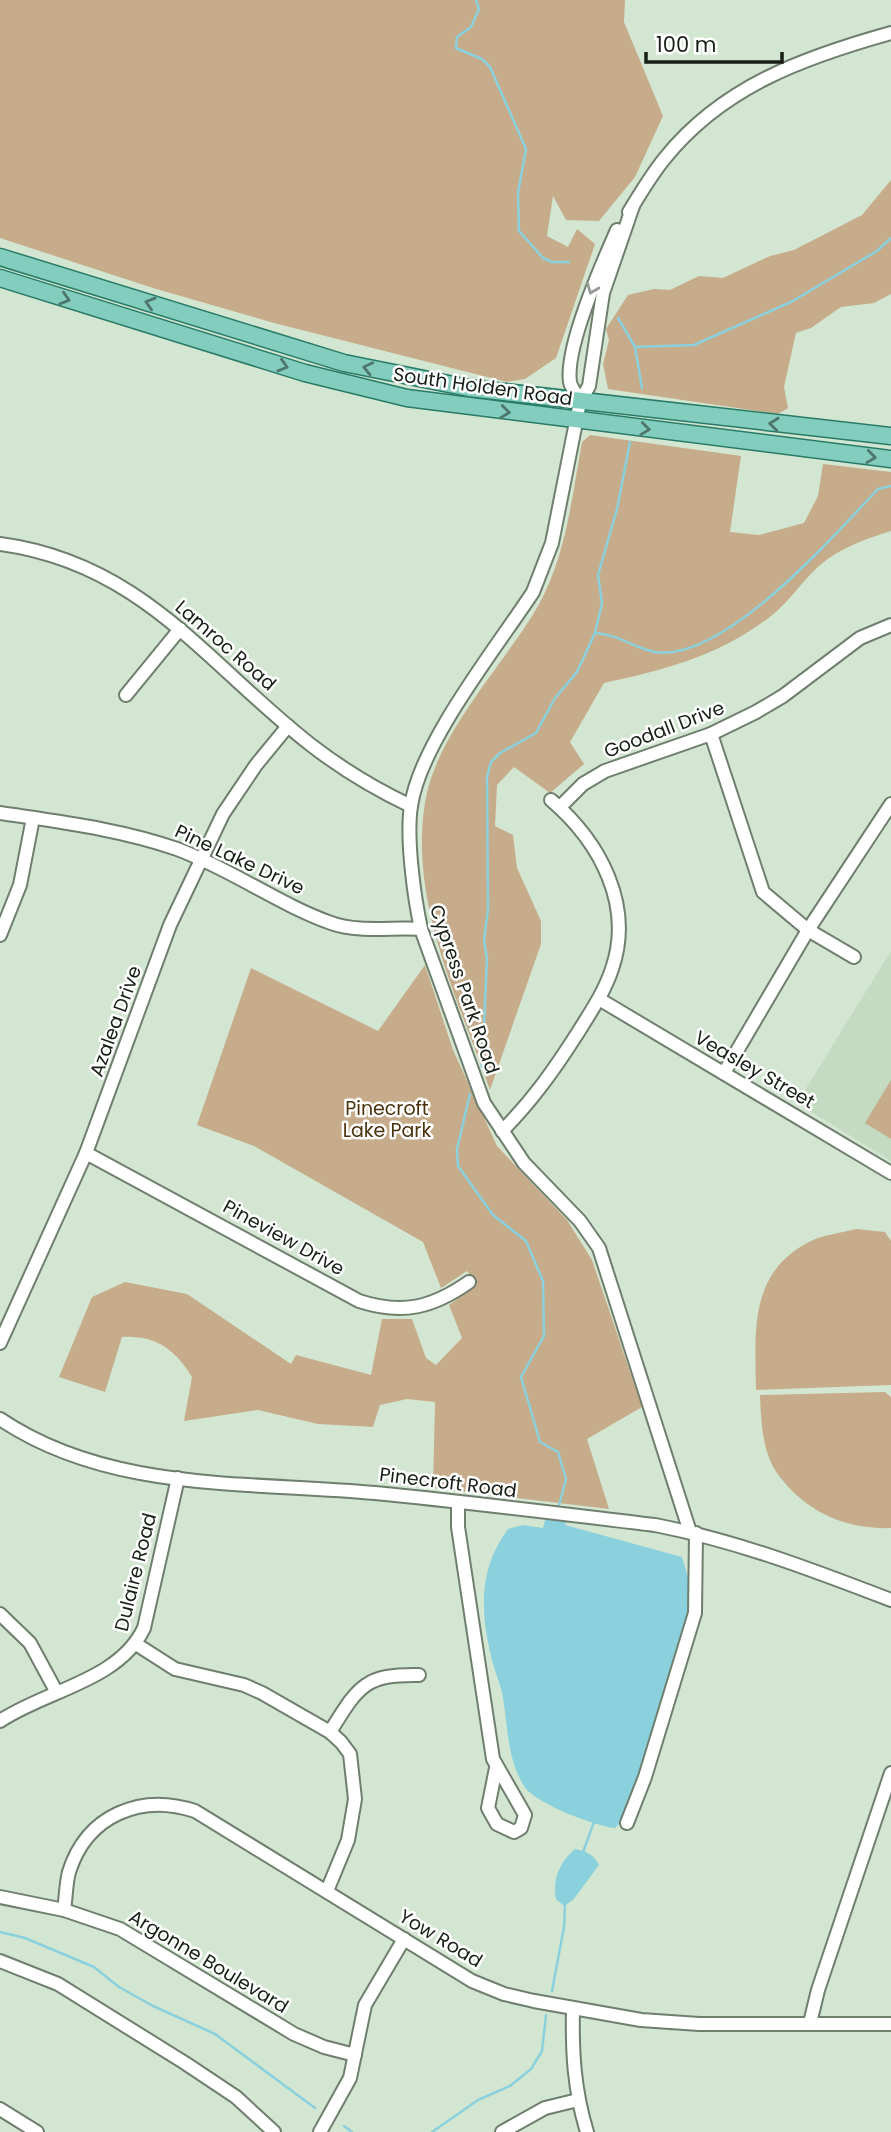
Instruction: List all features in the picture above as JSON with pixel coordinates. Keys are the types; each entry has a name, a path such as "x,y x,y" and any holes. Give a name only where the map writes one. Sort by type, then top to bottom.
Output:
{"main road":[{"name":"South Holden Road","path":"0,257 344,363 469,388 891,436"},
{"name":"South Holden Road","path":"0,278 360,387 446,405 891,459"}],"street":[{"path":"632,206 603,293 589,386 580,401 570,383 575,344 604,260 632,206 665,158 739,94 778,70 819,53 891,33"},
{"name":"Cypress Park Road","path":"580,401 562,503 541,573 533,592 447,723 422,768 411,806 415,903 421,929 484,1103 524,1163 580,1221 598,1248 693,1533 695,1613 641,1790 627,1824"},
{"name":"Lamroc Road","path":"0,544 52,555 112,580 142,598 288,726 346,770 411,806"},
{"name":"Goodall Drive","path":"599,999 619,946 620,920 616,895 607,869 555,804 605,771 711,734 783,696 860,638 891,625"},
{"path":"126,695 180,629"},
{"name":"Azalea Drive","path":"0,1343 86,1153 170,925 223,814 288,726"},
{"path":"711,734 763,892 808,930 853,957"},
{"path":"724,1073 808,930 891,804"},
{"name":"Pine Lake Drive","path":"0,813 93,826 202,859 332,923 358,928 421,929"},
{"path":"0,935 20,885 33,818"},
{"path":"502,1131 548,1080 599,999"},
{"name":"Veasley Street","path":"599,999 891,1172"},
{"name":"Pineview Drive","path":"86,1153 370,1305 403,1310 441,1298 468,1282"},
{"name":"Pinecroft Road","path":"0,1419 43,1445 105,1468 178,1478 377,1493 693,1533 775,1555 891,1600"},
{"name":"Dulaire Road","path":"0,1721 119,1662 136,1644 144,1628 178,1478"},
{"path":"458,1504 458,1527 496,1769 488,1808 492,1819 508,1830 522,1828 525,1815 521,1805 496,1769"},
{"path":"0,1614 30,1643 56,1691"},
{"path":"136,1644 175,1669 244,1685 262,1693 330,1732 350,1754 355,1798 348,1840 327,1891"},
{"path":"330,1732 369,1680 388,1674 419,1675"},
{"path":"810,2023 818,1990 891,1773"},
{"name":"Yow Road","path":"64,1910 69,1873 81,1844 99,1824 130,1807 175,1804 195,1811 472,1981 493,1990 641,2020 688,2024 891,2024"},
{"name":"Argonne Boulevard","path":"0,1897 64,1910 120,1929 144,1941 294,2034 324,2047 355,2055"},
{"path":"320,2132 350,2078 365,2005 404,1939"},
{"path":"0,1961 58,1984 185,2063 236,2097 274,2132"},
{"path":"573,2008 572,2058 578,2100 587,2132"},
{"path":"502,2132 545,2108 578,2100"},
{"path":"0,2109 37,2132"}],"shaded area":[{"path":"891,951 891,1161 797,1103"}],"green space":[{"path":"0,0 625,0 624,22 663,116 635,177 599,221 566,220 553,196 547,236 568,247 577,229 595,244 556,358 525,379 507,382 274,323 153,288 0,238"},
{"path":"891,180 891,294 874,303 841,307 811,328 796,333 784,387 788,408 778,414 608,389 603,364 609,340 606,329 628,295 654,289 670,290 699,276 723,278 770,256 794,250 862,215"},
{"path":"590,435 741,456 730,532 759,535 804,523 818,496 823,464 891,472 891,531 835,554 813,572 771,616 732,641 692,659 649,673 604,683 570,742 584,764 550,793 514,767 497,785 495,826 513,835 517,868 541,921 541,944 490,1090 451,985 430,913 422,840 425,803 431,777 456,726 524,629 548,587 567,526 582,442"},
{"name":"Pinecroft Lake Park","path":"425,965 453,1050 497,1146 567,1220 592,1260 642,1407 587,1439 609,1509 433,1488 435,1402 407,1399 380,1405 373,1427 318,1424 258,1410 184,1421 192,1377 179,1359 163,1346 154,1341 134,1337 122,1337 105,1392 59,1377 92,1297 125,1282 187,1294 291,1364 296,1355 371,1375 382,1319 412,1319 426,1358 436,1365 462,1338 449,1305 477,1285 467,1271 441,1288 423,1242 254,1146 197,1125 251,968 378,1031"},
{"path":"891,1080 891,1139 865,1123"},
{"path":"856,1229 885,1232 891,1241 891,1385 756,1390 755,1346 760,1305 775,1270 789,1255 809,1242"},
{"path":"885,1392 891,1397 891,1528 874,1528 826,1515 798,1496 786,1484 775,1470 765,1443 760,1395"}],"water":[{"path":"549,1506 571,1508 565,1525 682,1557 691,1587 689,1608 636,1793 626,1817 615,1828 566,1813 530,1793 524,1786 511,1754 502,1693 487,1639 485,1590 487,1574 498,1544 508,1529 523,1525 543,1528"},
{"path":"575,1849 589,1854 599,1865 573,1900 564,1906 556,1899 556,1878 561,1865"}],"waterway":[{"path":"476,0 479,9 471,27 457,37 456,48 482,59 490,67 526,149 518,193 519,231 543,258 552,262 569,262"},
{"path":"635,347 694,345 791,302 877,251 891,238"},
{"path":"618,318 635,347 642,388"},
{"path":"482,1067 487,959 484,940 488,909 487,777 491,762 500,753 536,733 555,698 577,672 595,633 602,603 598,575 617,509 630,442"},
{"path":"595,633 612,636 655,652 683,650 713,638 776,592 878,489 891,486"},
{"path":"470,1094 457,1149 458,1166 493,1215 526,1241 543,1281 544,1336 521,1377 540,1442 558,1452 566,1479 558,1509"},
{"path":"583,1852 594,1822"},
{"path":"552,1991 564,1927 565,1904"},
{"path":"0,1932 25,1938 94,1967 119,1987 153,2006 215,2034 315,2108"},
{"path":"432,2132 478,2100 510,2086 531,2069 542,2051 546,2015"},
{"path":"344,2126 352,2132"}]}
